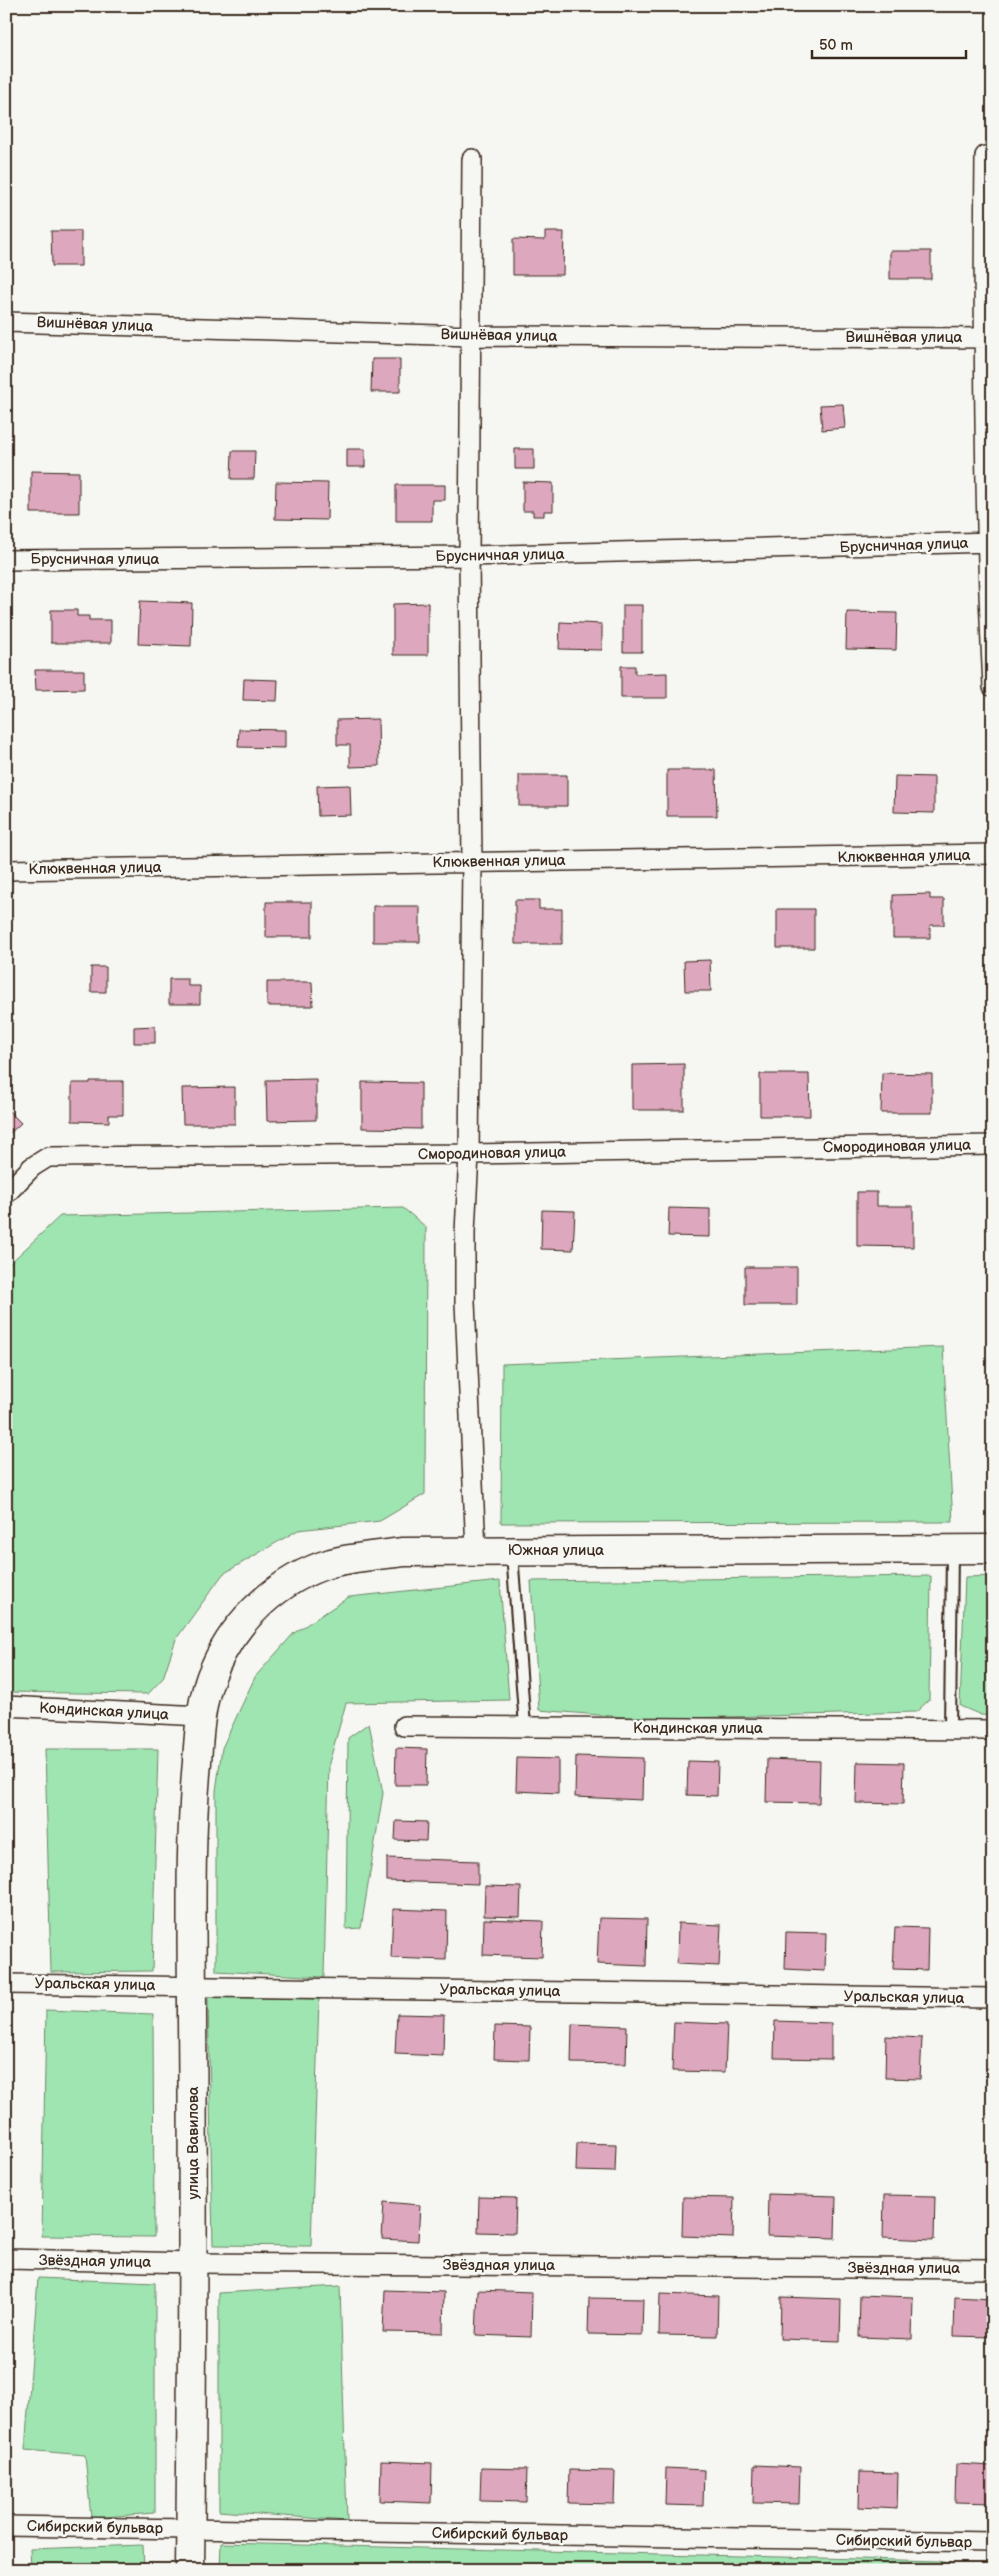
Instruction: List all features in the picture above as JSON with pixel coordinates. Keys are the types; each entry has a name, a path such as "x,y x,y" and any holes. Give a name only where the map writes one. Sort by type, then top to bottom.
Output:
{"street":[{"path":"985,156 989,542 993,687"},
{"path":"472,159 469,556 472,862 469,1154 464,1302 476,1551"},
{"name":"Вишнёвая улица","path":"6,322 472,336 988,338"},
{"name":"Брусничная улица","path":"6,560 469,556 989,542"},
{"name":"Клюквенная улица","path":"6,870 993,854"},
{"name":"Смородиновая улица","path":"6,1194 32,1167 48,1156 469,1154 993,1145"},
{"name":"Южная улица","path":"201,1716 214,1668 237,1630 257,1607 277,1590 301,1575 330,1564 364,1556 404,1552 512,1550 993,1549"},
{"name":"Кондинская улица","path":"6,1706 201,1716"},
{"name":"улица Вавилова","path":"190,2570 194,2263 193,1829 201,1716"},
{"name":"Кондинская улица","path":"404,1726 993,1730"},
{"name":"Уральская улица","path":"6,1984 192,1985 993,1998"},
{"name":"Звёздная улица","path":"6,2259 194,2263 993,2269"},
{"name":"Сибирский бульвар","path":"6,2526 993,2542"}],"lane":[{"path":"950,1730 952,1549"},
{"path":"512,1550 525,1727"}],"green space":[{"path":"403,1208 426,1227 425,1494 380,1521 298,1530 223,1574 176,1639 163,1678 148,1694 6,1692 6,1267 60,1216"},
{"path":"943,1347 953,1522 501,1523 502,1364"},
{"path":"931,1576 929,1700 916,1712 648,1719 539,1710 531,1581"},
{"path":"993,1576 993,1716 981,1715 960,1706 965,1577"},
{"path":"500,1581 509,1700 346,1703 329,1763 324,1977 216,1971 216,1791 222,1748 255,1677 294,1633 349,1597"},
{"path":"369,1723 383,1793 361,1928 346,1929 348,1738"},
{"path":"45,1749 158,1749 152,1971 51,1972"},
{"path":"208,1997 319,1999 311,2246 213,2245"},
{"path":"46,2010 153,2014 154,2237 42,2236"},
{"path":"38,2278 155,2283 155,2513 91,2518 85,2455 25,2450"},
{"path":"340,2286 347,2521 219,2511 219,2293"},
{"path":"221,2543 939,2561 952,2564 960,2570 220,2570"},
{"path":"143,2545 144,2570 31,2570 30,2549"}],"building":[{"path":"51,231 81,231 81,266 52,266"},
{"path":"545,232 564,232 563,275 513,275 513,239 545,240"},
{"path":"890,251 931,251 931,279 890,279"},
{"path":"372,359 400,359 400,392 371,392"},
{"path":"843,404 845,428 822,430 820,405"},
{"path":"347,449 365,449 365,467 347,467"},
{"path":"515,449 534,449 534,469 515,469"},
{"path":"232,451 255,451 254,479 231,479"},
{"path":"31,471 79,472 79,513 31,513"},
{"path":"276,482 328,483 327,520 275,519"},
{"path":"523,482 553,483 553,511 544,511 544,516 533,516 533,511 523,511"},
{"path":"396,485 445,485 445,500 432,500 432,521 396,521"},
{"path":"140,601 192,603 191,646 138,644"},
{"path":"428,603 428,655 393,655 393,604"},
{"path":"623,605 642,605 642,652 623,652"},
{"path":"51,610 77,610 77,616 89,616 89,620 111,620 111,643 51,643"},
{"path":"847,612 897,613 896,650 846,649"},
{"path":"560,622 602,624 602,650 559,649"},
{"path":"621,666 635,666 635,674 667,673 667,698 621,698"},
{"path":"35,670 84,670 84,689 36,690"},
{"path":"244,679 278,680 277,701 243,700"},
{"path":"378,719 379,766 350,767 350,745 337,745 337,720"},
{"path":"239,729 285,730 285,748 238,747"},
{"path":"667,770 716,770 717,816 667,816"},
{"path":"519,775 567,775 567,806 519,806"},
{"path":"895,776 934,777 934,813 894,812"},
{"path":"350,785 351,815 318,816 317,786"},
{"path":"930,894 930,899 944,899 944,925 930,925 930,938 893,938 893,895"},
{"path":"515,900 539,900 539,909 562,909 562,944 515,944"},
{"path":"266,902 312,902 312,937 266,937"},
{"path":"373,906 420,906 420,942 373,942"},
{"path":"777,909 814,909 814,948 777,948"},
{"path":"6,912 9,912 9,940 6,940"},
{"path":"710,960 711,991 685,991 684,961"},
{"path":"91,967 106,967 106,992 91,992"},
{"path":"169,979 188,979 188,986 200,986 200,1004 169,1004"},
{"path":"267,982 312,982 313,1006 267,1006"},
{"path":"155,1026 155,1043 134,1043 134,1027"},
{"path":"684,1064 684,1110 632,1110 632,1065"},
{"path":"882,1073 932,1074 932,1113 881,1113"},
{"path":"760,1074 809,1074 810,1116 760,1116"},
{"path":"316,1079 316,1120 267,1121 266,1080"},
{"path":"90,1081 123,1081 123,1115 109,1115 109,1122 72,1121 72,1083 90,1083"},
{"path":"362,1082 421,1083 421,1129 362,1128"},
{"path":"235,1087 235,1124 183,1124 182,1088"},
{"path":"6,1108 21,1123 6,1137"},
{"path":"857,1192 877,1192 877,1206 913,1206 913,1247 857,1246"},
{"path":"669,1208 710,1209 710,1237 668,1236"},
{"path":"542,1210 575,1211 573,1250 541,1249"},
{"path":"745,1267 797,1267 797,1305 745,1305"},
{"path":"396,1748 427,1749 426,1785 395,1785"},
{"path":"576,1756 643,1758 642,1800 575,1797"},
{"path":"517,1758 558,1759 558,1793 516,1791"},
{"path":"767,1759 820,1761 819,1803 766,1802"},
{"path":"688,1761 718,1762 717,1796 687,1795"},
{"path":"857,1762 904,1763 903,1804 856,1803"},
{"path":"396,1821 427,1822 426,1841 395,1840"},
{"path":"387,1858 478,1861 478,1884 387,1881"},
{"path":"485,1886 521,1887 520,1917 484,1916"},
{"path":"393,1909 447,1911 446,1960 391,1958"},
{"path":"599,1918 647,1919 646,1966 597,1964"},
{"path":"484,1919 543,1921 542,1957 483,1955"},
{"path":"678,1923 721,1925 719,1966 677,1964"},
{"path":"895,1927 928,1928 927,1970 893,1969"},
{"path":"786,1932 826,1933 825,1971 785,1969"},
{"path":"397,2014 444,2015 443,2056 395,2054"},
{"path":"775,2021 831,2023 831,2059 774,2058"},
{"path":"674,2022 727,2024 725,2072 672,2071"},
{"path":"572,2024 627,2026 626,2064 571,2063"},
{"path":"495,2026 530,2027 529,2060 494,2059"},
{"path":"886,2036 922,2038 920,2079 885,2078"},
{"path":"577,2143 616,2144 615,2172 576,2171"},
{"path":"768,2194 836,2196 835,2238 767,2236"},
{"path":"884,2195 935,2196 934,2240 883,2238"},
{"path":"479,2197 516,2198 515,2233 478,2232"},
{"path":"683,2197 734,2198 733,2238 682,2236"},
{"path":"384,2202 420,2205 418,2241 382,2239"},
{"path":"385,2290 444,2292 443,2333 383,2332"},
{"path":"478,2290 532,2292 531,2337 476,2335"},
{"path":"660,2294 718,2296 717,2336 659,2335"},
{"path":"860,2295 913,2297 912,2339 859,2337"},
{"path":"781,2297 841,2299 840,2341 780,2339"},
{"path":"955,2297 993,2299 992,2337 954,2336"},
{"path":"589,2298 643,2299 642,2335 588,2334"},
{"path":"381,2461 432,2463 431,2503 380,2501"},
{"path":"956,2464 993,2466 993,2503 955,2502"},
{"path":"754,2465 800,2467 799,2504 753,2503"},
{"path":"481,2468 527,2469 526,2502 480,2501"},
{"path":"666,2468 704,2470 703,2506 665,2505"},
{"path":"569,2470 615,2471 614,2504 568,2503"},
{"path":"860,2472 898,2473 897,2509 859,2507"}]}
